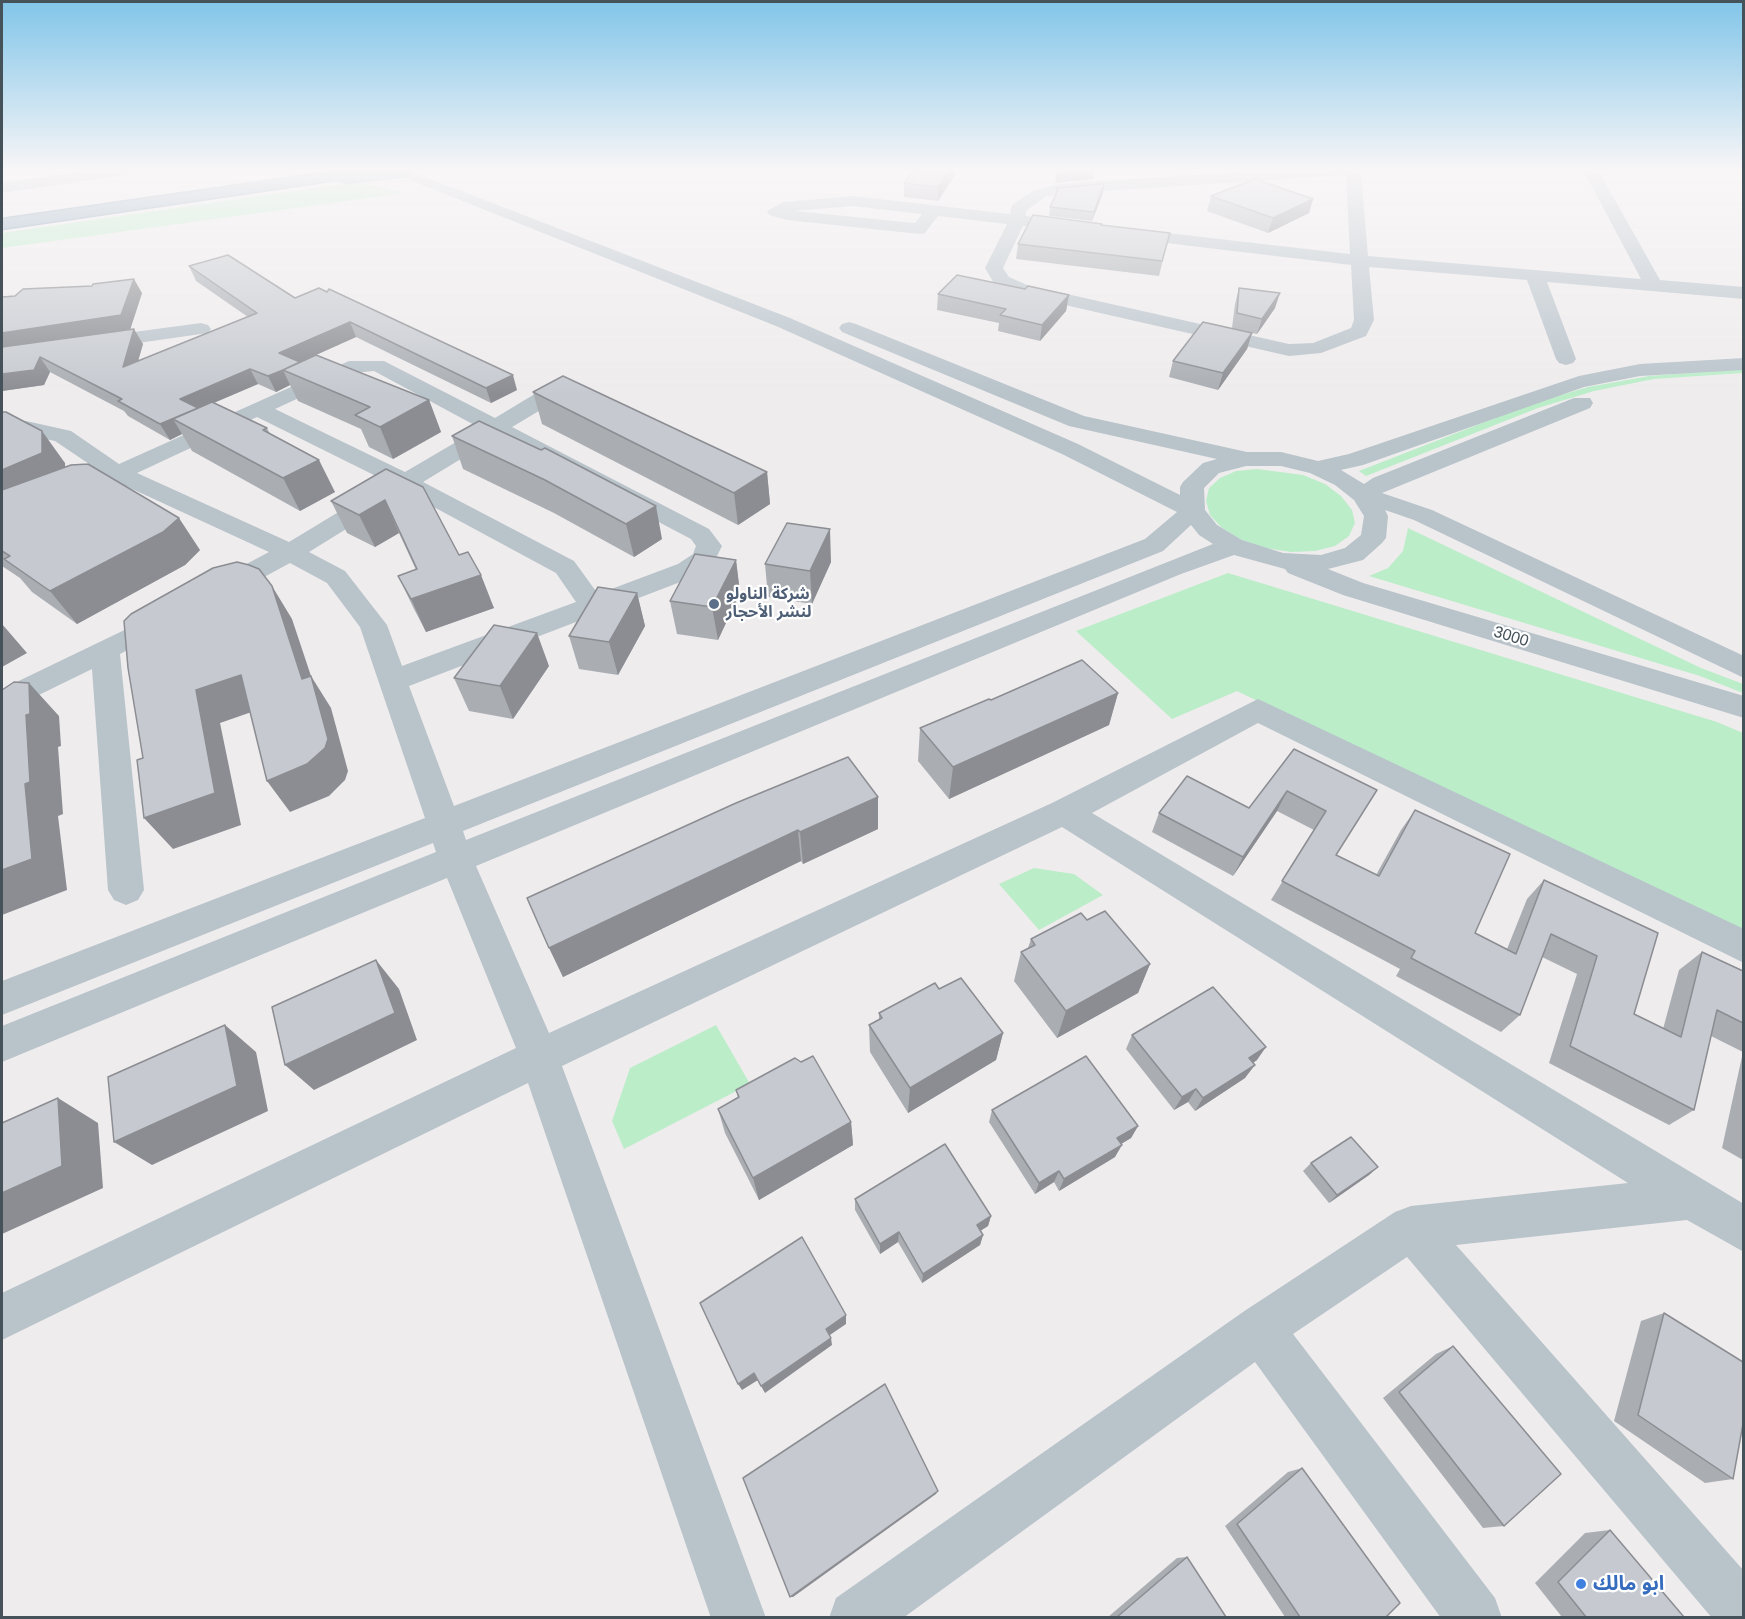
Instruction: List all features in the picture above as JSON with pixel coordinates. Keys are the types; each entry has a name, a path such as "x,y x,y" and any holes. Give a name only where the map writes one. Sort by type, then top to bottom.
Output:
{"street":[{"path":"581,244 783,322 1070,449 1193,511 1208,530 1233,546 1281,561 1321,562 1354,554 1373,538 1376,516 1363,495"},
{"path":"1006,244 994,268 1002,280 1021,289 1289,350 1314,348 1341,342 1359,332 1364,320 1359,244"},
{"path":"1216,244 1360,261 1743,293"},
{"path":"1631,244 1654,286"},
{"path":"1535,276 1566,359"},
{"path":"835,322 1077,421 1245,459 1281,459 1318,468 1343,480 1363,495 1423,514 1743,668"},
{"path":"72,346 201,329"},
{"path":"1318,468 1355,460 1579,382 1640,370 1743,364"},
{"path":"87,487 349,367 377,365 498,426 700,534 709,546 704,558 687,570 393,681"},
{"path":"1363,495 1381,483 1602,396 1661,385 1743,379"},
{"path":"2,702 105,651 290,552 556,391"},
{"path":"258,409 406,482 565,567 592,606"},
{"path":"2,428 26,428 63,436 119,474 290,552 336,577 373,625 450,842 539,1057 739,1617"},
{"path":"1193,511 1192,487 1211,468 1245,459"},
{"path":"2,1044 450,842 1154,544 1193,511"},
{"path":"2,998 450,842 1233,546"},
{"name":"3000","path":"1281,561 1353,589 1743,707"},
{"path":"105,651 126,890"},
{"path":"2,1317 539,1057 1064,812 1258,710 1743,947"},
{"path":"1064,812 1743,1230"},
{"path":"856,1617 1260,1329 1411,1228 1690,1197"},
{"path":"1411,1228 1743,1613"},
{"path":"1260,1329 1474,1617"}],"green space":[{"path":"2,244 35,244 2,248"},
{"path":"1743,369 1743,373 1654,379 1594,391 1538,408 1366,476 1359,471 1531,404 1588,387 1649,376"},
{"path":"1257,469 1303,475 1325,484 1341,496 1352,510 1355,523 1349,536 1335,546 1315,551 1291,552 1265,548 1242,540 1222,528 1210,515 1206,501 1209,488 1220,478 1236,471"},
{"path":"1408,528 1701,668 1743,684 1743,693 1700,676 1369,576 1388,568 1403,551"},
{"path":"1228,573 1717,722 1743,733 1743,936 1237,691 1172,719 1076,631"},
{"path":"1034,868 1074,874 1103,895 1039,930 999,884"},
{"path":"716,1025 750,1084 624,1149 612,1121 630,1068"}],"building":[{"path":"1018,244 1167,244 1162,261"},
{"path":"228,255 295,298 319,288 327,292 329,289 513,375 486,388 350,322 279,353 300,362 283,370 268,376 250,369 180,399 198,408 160,424 118,401 122,399 40,357 34,370 2,374 2,347 134,329 123,367 257,313 189,266"},
{"path":"957,275 1025,289 1028,286 1069,295 1042,325 1000,315 1006,309 938,294"},
{"path":"134,279 121,315 2,333 2,297 15,296 23,289 92,286 93,284"},
{"path":"1239,288 1280,293 1262,319 1237,313"},
{"path":"1203,322 1252,333 1223,373 1173,361"},
{"path":"316,355 429,400 380,427 355,415 370,407 283,370"},
{"path":"563,376 767,472 734,493 533,392"},
{"path":"212,402 267,428 263,430 319,460 283,478 173,419"},
{"path":"2,412 42,431 42,453 2,470"},
{"path":"479,421 541,450 545,448 656,506 626,524 545,480 452,436"},
{"path":"88,464 179,518 163,532 50,591 4,559 10,556 2,551 2,490 71,465"},
{"path":"386,469 423,487 459,555 468,552 481,575 411,599 398,576 417,569 385,500 359,515 331,501"},
{"path":"787,523 830,529 810,571 765,564"},
{"path":"695,554 736,560 712,607 670,601"},
{"path":"237,562 259,569 272,586 302,679 311,676 328,739 325,748 307,764 267,781 241,675 196,690 215,793 144,818 137,760 143,758 128,668 124,621 131,614 213,568"},
{"path":"598,587 637,593 609,642 569,636"},
{"path":"494,625 537,633 500,686 454,678"},
{"path":"1082,660 1118,693 953,767 920,728 991,700"},
{"path":"14,682 29,683 30,714 26,715 30,782 25,784 32,859 2,870 2,690"},
{"path":"1294,749 1377,790 1336,855 1379,876 1415,810 1510,854 1475,933 1516,954 1544,880 1658,933 1634,1014 1681,1037 1702,952 1743,971 1743,1023 1717,1010 1694,1110 1570,1046 1597,956 1551,934 1520,1015 1411,958 1415,951 1282,881 1326,811 1287,791 1243,857 1159,813 1187,776 1249,808"},
{"path":"848,757 878,797 800,832 798,830 549,948 527,898 736,803"},
{"path":"1105,911 1150,964 1066,1011 1021,952 1035,945 1031,939 1081,913 1087,920"},
{"path":"376,960 395,1013 285,1065 272,1007"},
{"path":"961,978 1003,1033 910,1088 869,1025 882,1018 879,1013 935,983 939,989"},
{"path":"1213,987 1266,1047 1249,1058 1255,1065 1203,1098 1196,1089 1182,1097 1132,1035"},
{"path":"225,1025 237,1086 114,1142 108,1077"},
{"path":"813,1056 851,1122 753,1178 718,1109 739,1097 736,1090 795,1058 801,1062"},
{"path":"1086,1056 1138,1126 1117,1138 1122,1145 1064,1179 1059,1171 1039,1183 992,1110"},
{"path":"58,1098 62,1166 2,1193 2,1123"},
{"path":"1351,1137 1378,1167 1337,1195 1311,1163"},
{"path":"945,1144 991,1216 977,1225 983,1235 923,1274 899,1232 880,1244 855,1199"},
{"path":"802,1237 846,1315 826,1329 831,1338 761,1386 754,1373 738,1384 700,1303"},
{"path":"1664,1313 1743,1362 1743,1424 1733,1479 1638,1415"},
{"path":"1453,1346 1561,1474 1504,1526 1399,1392"},
{"path":"885,1384 938,1491 790,1597 743,1478"},
{"path":"1302,1468 1400,1603 1386,1617 1300,1617 1237,1524"},
{"path":"1610,1530 1684,1617 1586,1617 1558,1582"},
{"path":"1187,1557 1226,1617 1117,1617"}],"place":[{"name":"شركة الناولو لنشر الأحجار","path":"714,604"},
{"name":"ابو مالك","path":"1581,1584"}]}
